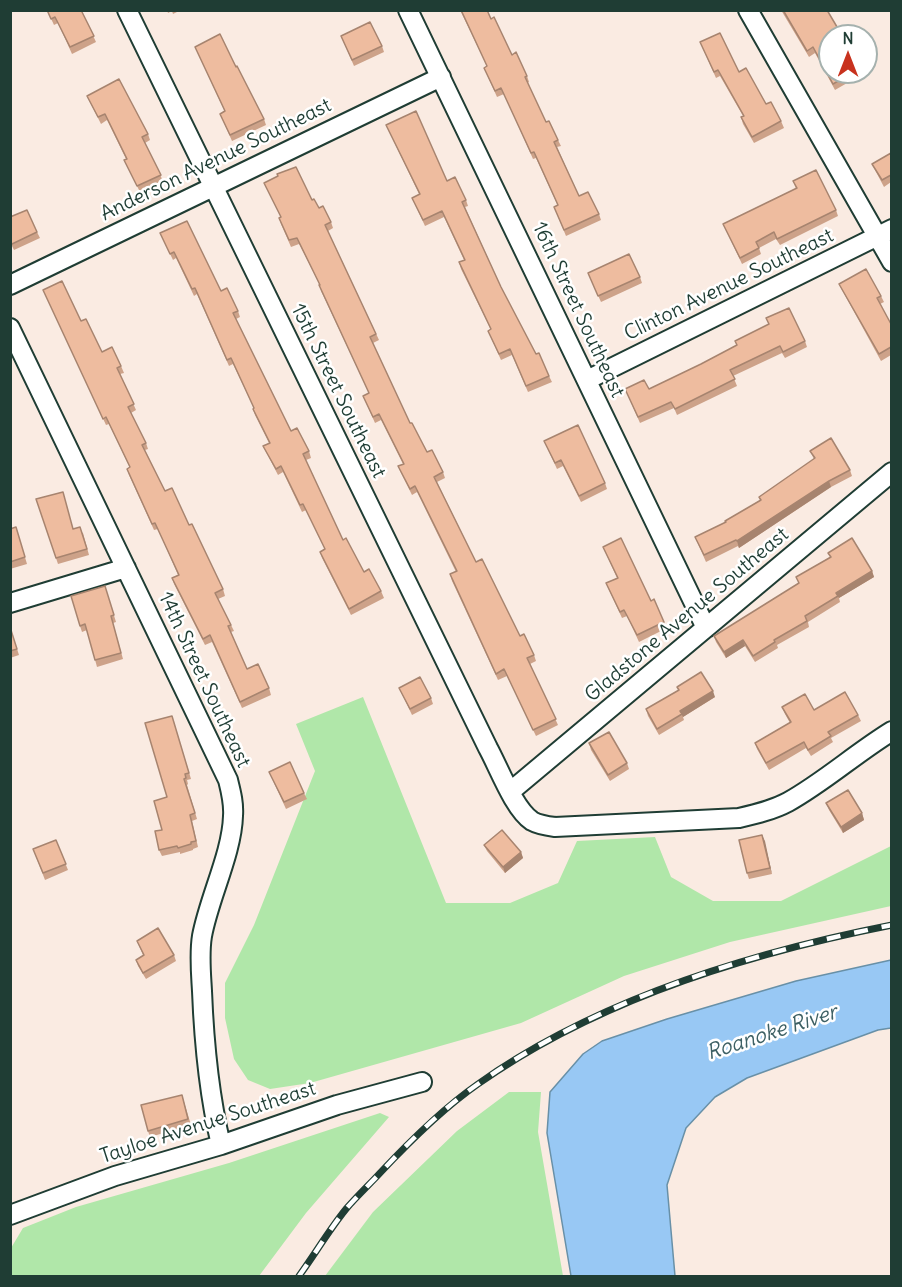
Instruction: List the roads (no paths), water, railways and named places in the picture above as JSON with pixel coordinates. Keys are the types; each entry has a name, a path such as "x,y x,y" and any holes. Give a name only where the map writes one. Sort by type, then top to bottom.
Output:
{"street":[{"name":"15th Street Southeast","path":"128,10 522,812 532,821 555,827 739,818 786,803 891,731"},
{"name":"16th Street Southeast","path":"408,10 706,628"},
{"path":"748,10 884,233 891,262"},
{"name":"Anderson Avenue Southeast","path":"10,285 441,77"},
{"name":"Clinton Avenue Southeast","path":"587,380 884,233"},
{"name":"14th Street Southeast","path":"10,328 228,780 233,817 202,936 200,960 207,1059 214,1117 221,1145"},
{"name":"Gladstone Avenue Southeast","path":"511,791 891,472"},
{"path":"10,603 126,568"},
{"name":"Tayloe Avenue Southeast","path":"10,1215 115,1176 221,1145 337,1105 422,1082"}],"water":[{"name":"Roanoke River","path":"891,960 891,1028 878,1030 747,1078 715,1097 686,1128 667,1185 675,1276 571,1276 547,1133 550,1092 583,1054 602,1041 667,1019 796,981"}],"railway":[{"path":"299,1276 346,1209 415,1137 478,1084 524,1054 573,1027 676,983 784,950 892,925"}]}
